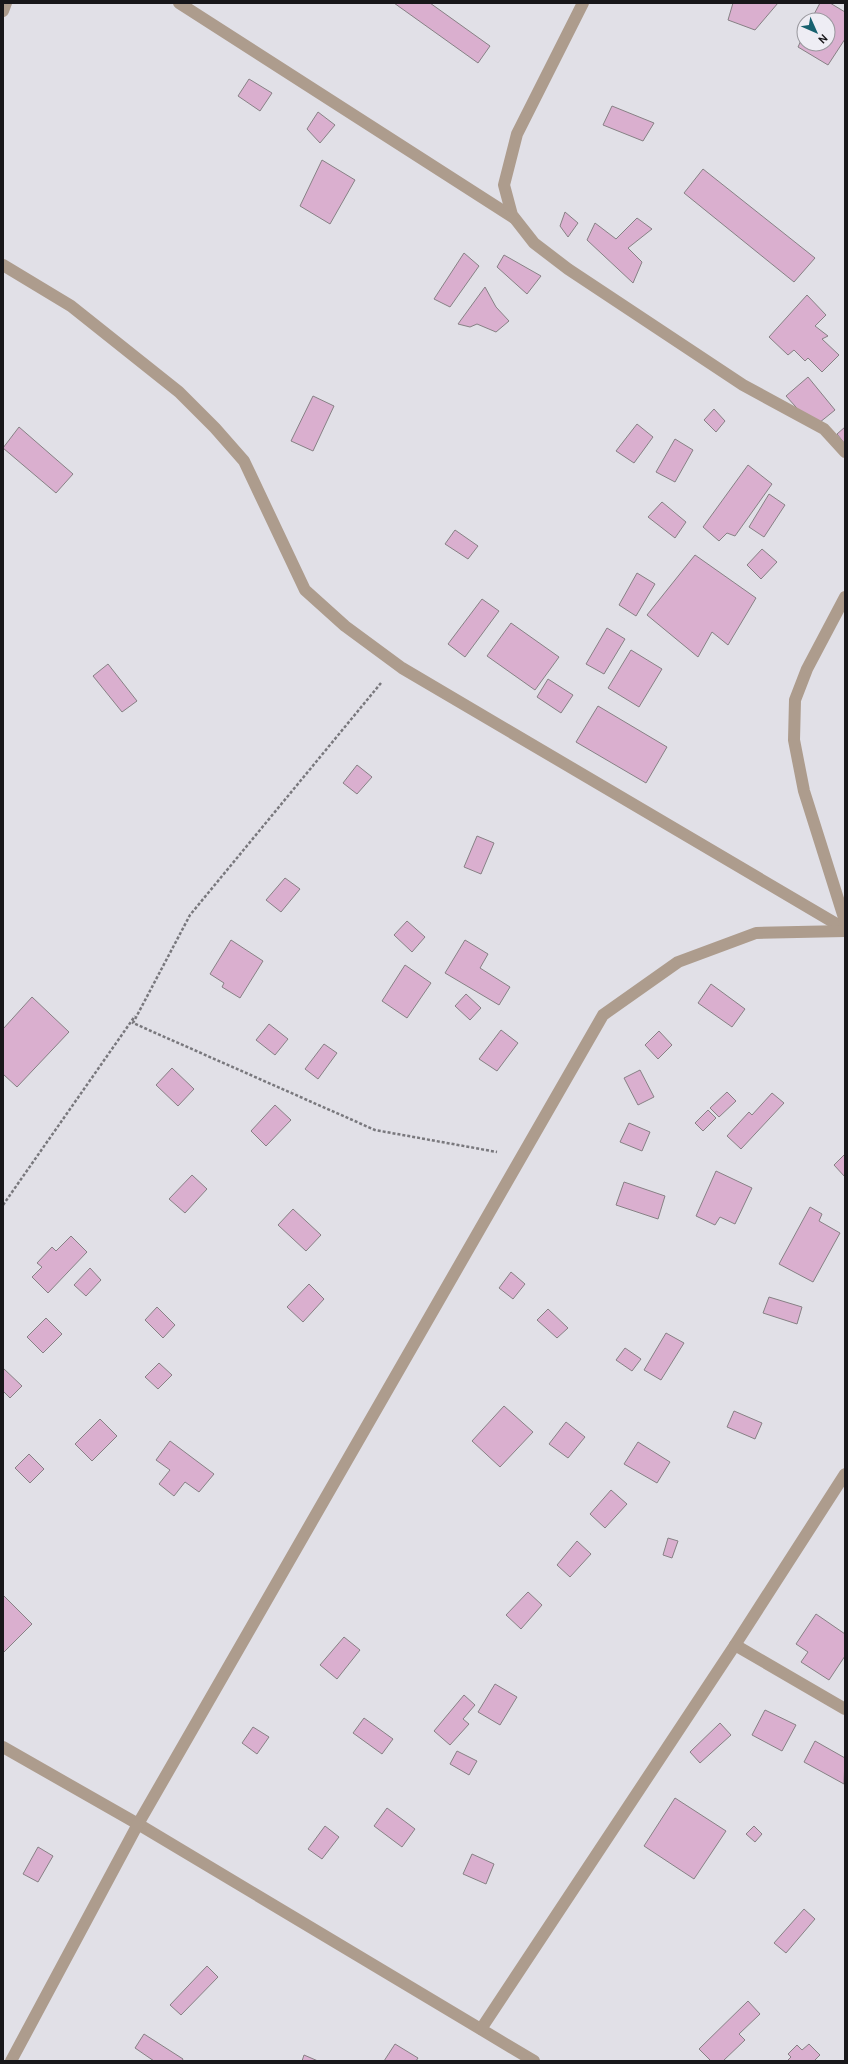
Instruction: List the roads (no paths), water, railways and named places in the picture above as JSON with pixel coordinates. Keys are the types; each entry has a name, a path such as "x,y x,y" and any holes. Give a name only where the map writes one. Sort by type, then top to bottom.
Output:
{"street":[{"path":"3,11 6,3"},
{"path":"180,3 514,218"},
{"path":"582,3 517,134 504,185 512,215 534,244 568,269 743,385 824,428 845,452"},
{"path":"3,265 71,306 178,392 215,428 244,461 305,590 345,626 396,664 845,930"},
{"path":"845,597 807,669 796,700 794,740 804,791 845,921"},
{"path":"11,2061 138,1824 602,1015 678,962 756,933 845,930"},
{"path":"481,2029 735,1646 845,1474"},
{"path":"735,1646 845,1709"},
{"path":"3,1747 138,1824 534,2061"}]}
